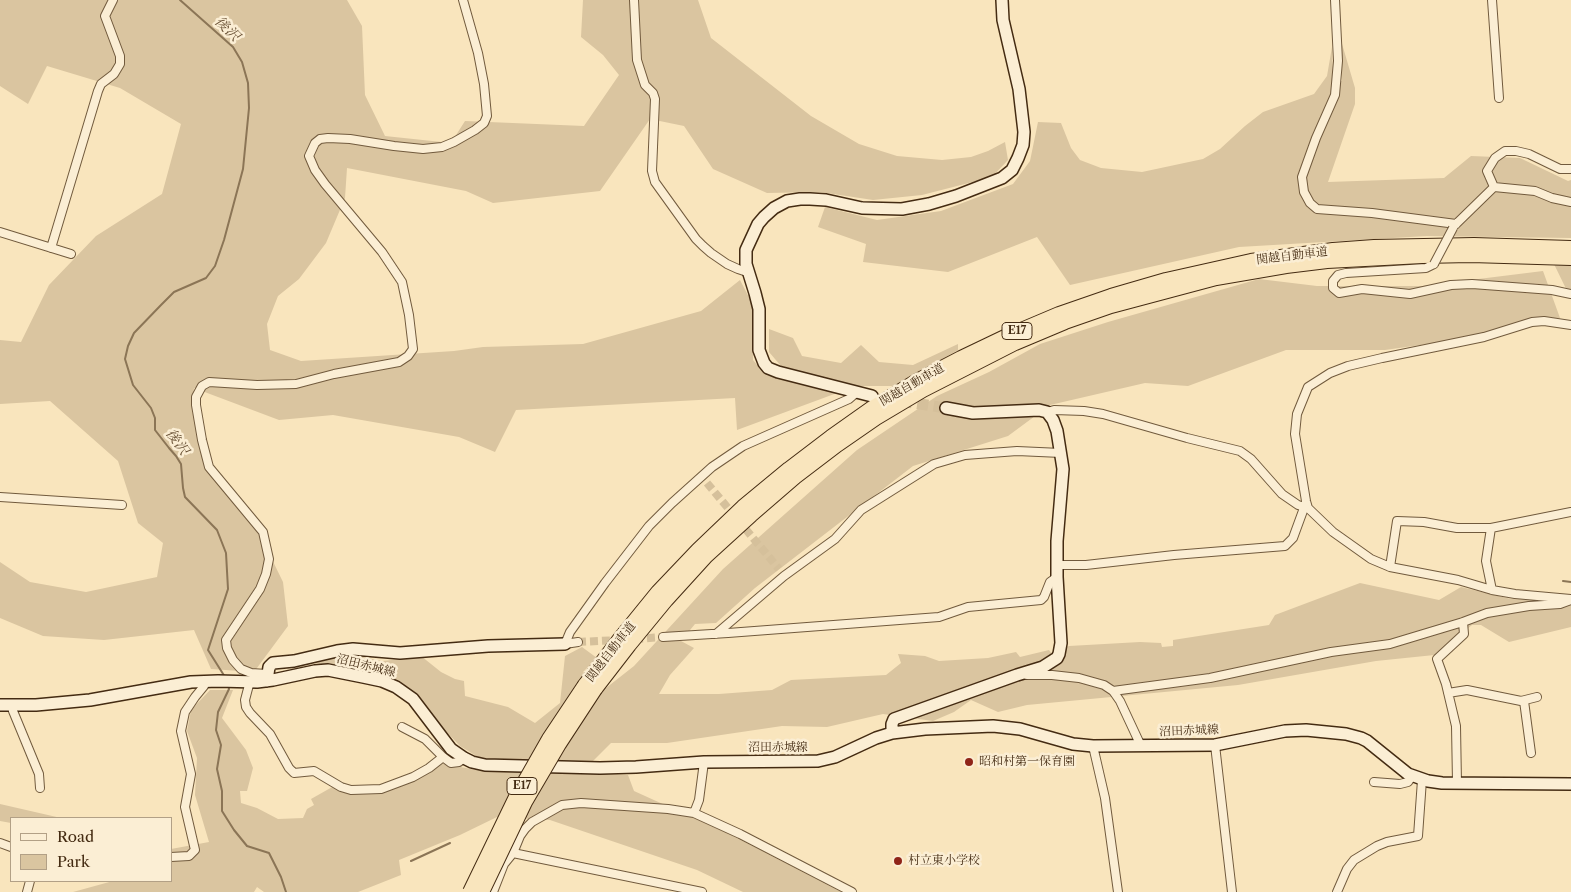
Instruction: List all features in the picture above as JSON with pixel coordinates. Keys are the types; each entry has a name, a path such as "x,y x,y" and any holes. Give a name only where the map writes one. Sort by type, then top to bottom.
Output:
{"highway":[{"name":"関越自動車道","path":"482,892 526,802 590,687 619,640 691,557 743,507 830,437 880,404 961,358 1008,336 1059,314 1166,280 1251,261 1333,250 1374,247 1474,245 1571,248"},
{"name":"関越自動車道","path":"470,892 516,797 549,739 590,687 666,600 706,556 795,477 845,439 923,390 966,366 1065,322 1111,306 1216,278 1286,266 1422,256 1571,258"}],"main road":[{"path":"872,396 768,368 759,350 758,309 747,269 746,250 758,224 774,208 784,202 810,199 826,200 862,208 902,209 956,196 1002,178 1012,170 1023,145 1024,132 1019,89 1003,20 1002,0"},
{"path":"892,733 894,719 1043,667 1060,654 1057,541 1063,479 1057,431 1052,420 1047,412 1026,410 973,413 946,408"},
{"path":"267,677 269,667 273,663 294,661 353,649 400,653 488,646 565,644"},
{"name":"沼田赤城線","path":"0,705 12,706 90,700 190,682 245,681 328,670 382,681 396,687 413,699 450,749 472,762 485,765 582,768 636,767 704,762 818,762 835,757 876,738 892,733 925,729 993,726 1020,728 1073,744 1093,746 1215,745 1290,731 1306,730 1346,734 1367,741 1401,770 1417,778 1442,783 1571,784"}],"street":[{"path":"51,248 98,92 101,84 114,74 120,64 120,56 105,16 113,0"},
{"path":"267,677 241,669 233,660 227,648 226,640 260,589 266,574 268,559 263,532 209,467 202,440 196,397 202,386 209,382 296,384 334,374 399,362 408,356 413,349 409,314 402,282 382,252 324,184 309,156 315,143 320,139 328,138 350,139 423,149 442,147 468,134 484,123 487,116 484,84 478,53 463,0"},
{"path":"634,0 637,60 645,85 653,93 655,100 652,171 655,182 696,239 707,250 727,264 744,271 747,269"},
{"path":"1335,0 1338,61 1335,95 1316,138 1302,177 1304,192 1310,203 1317,209 1372,213 1454,226"},
{"path":"1492,0 1500,98"},
{"path":"1494,187 1487,170 1495,158 1505,151 1530,154 1560,169 1571,169"},
{"path":"1571,202 1552,198 1535,191 1494,187 1454,226 1434,264 1426,268 1346,273 1338,275 1333,281 1333,288 1339,293 1362,289 1410,294 1451,285 1472,284 1552,290 1571,294"},
{"path":"0,232 71,254"},
{"path":"663,637 938,616 968,607 1036,601 1044,597 1057,571 1086,565 1174,555 1285,546 1293,538 1306,508 1295,434 1300,404 1308,387 1330,373 1348,366 1468,341 1532,322 1544,321 1571,325"},
{"path":"565,644 570,632 649,526 712,466 743,446 849,399 857,392"},
{"path":"1047,412 1054,410 1084,411 1103,414 1219,447 1240,451 1248,456 1282,494 1306,508 1333,532 1371,559 1390,567 1458,580 1492,590 1571,599"},
{"path":"716,634 784,576 835,539 861,510 934,464 965,455 1017,451 1061,453"},
{"path":"700,477 707,483"},
{"path":"0,497 122,505"},
{"path":"1390,567 1397,521 1424,522 1457,528 1491,528 1571,512"},
{"path":"1491,528 1486,561 1492,590"},
{"path":"779,569 784,576"},
{"path":"1113,691 1210,678 1331,652 1390,644 1464,622 1487,612 1560,604 1571,599"},
{"path":"1457,783 1456,726 1437,659 1464,634 1464,622"},
{"path":"565,644 578,642"},
{"path":"1017,675 1052,675 1079,678 1104,685 1113,691 1120,701 1141,746"},
{"path":"172,857 189,856 196,850 185,807 191,774 181,732 186,712 204,686 212,681"},
{"path":"245,681 246,707 270,734 289,768 294,773 314,771 341,787 351,790 381,789 414,777 443,757"},
{"path":"1448,694 1467,690 1521,701 1537,697"},
{"path":"1524,700 1531,753"},
{"path":"12,706 40,774 40,788"},
{"path":"402,727 425,739 451,763 456,763 464,758"},
{"path":"1215,745 1232,892"},
{"path":"1093,746 1105,798 1118,892"},
{"path":"694,812 699,800 704,762"},
{"path":"1337,892 1347,869 1354,860 1387,842 1418,836 1417,778 1400,784 1374,782"},
{"path":"493,892 504,864 513,853 525,829 532,822 562,805 581,803 694,812 852,892"},
{"path":"513,853 702,892"}],"green space":[{"path":"0,0 347,0 362,26 365,95 385,136 451,143 465,121 584,126 619,75 603,55 581,37 583,0 698,0 711,38 811,116 859,144 897,156 942,160 971,157 1005,142 1008,160 992,177 922,195 873,200 820,192 767,193 713,169 684,126 650,119 600,191 493,203 466,191 347,168 345,198 326,243 299,279 278,296 267,324 270,350 301,361 454,351 483,347 583,344 701,311 740,280 752,303 753,360 766,375 837,393 737,430 735,398 516,410 495,452 459,437 333,415 279,420 194,388 192,410 206,467 259,533 283,582 288,626 254,672 211,669 194,630 104,640 43,636 0,618 0,562 30,582 86,592 157,577 163,543 138,523 118,461 50,401 0,404 0,340 21,342 49,285 96,236 162,194 181,124 120,88 47,66 28,104 0,86"},
{"path":"1340,37 1355,88 1355,104 1328,182 1444,178 1471,156 1520,158 1568,181 1571,180 1571,238 1427,236 1239,247 1070,285 1037,237 948,272 863,262 866,244 818,227 825,207 877,220 941,211 1013,184 1030,161 1038,122 1061,123 1071,148 1080,160 1101,168 1142,172 1203,159 1220,149 1263,112 1314,94 1327,76 1332,47 1333,80 1342,81"},
{"path":"1553,262 1571,263 1571,299"},
{"path":"1543,271 1560,318 1484,336 1385,350 1286,350 1188,386 1145,383 1050,405 1008,436 913,466 755,588 716,623 695,624 681,641 694,648 670,675 659,694 719,694 772,690 791,680 886,675 901,663 898,654 925,656 939,661 988,658 1016,652 1020,657 1049,650 1052,654 1069,646 1140,642 1161,643 1162,647 1173,646 1173,640 1269,625 1275,615 1360,583 1439,600 1461,587 1511,599 1568,600 1571,598 1571,627 1509,642 1481,625 1472,625 1456,638 1444,654 1376,661 1238,685 1027,705 998,712 971,700 954,712 933,721 883,714 827,727 782,726 667,743 611,743 591,763 519,759 483,760 460,746 436,721 425,705 399,680 316,663 348,654 382,661 421,656 441,672 464,681 465,696 508,707 535,723 560,703 565,656 582,647 597,658 583,672 606,688 634,666 723,569 857,450 937,396 989,372 1040,344 1108,322 1259,279 1317,286 1422,286"},
{"path":"769,329 793,338 802,356 841,363 861,345 879,362 913,365 958,344 958,350 896,386 848,386 781,366 769,352"},
{"path":"210,690 233,690 222,718 246,750 253,768 247,791 240,791 241,803 257,808 278,819 303,818 307,809 314,805 311,799 334,786 343,792 350,793 378,792 440,763 476,770 628,775 634,791 729,834 841,892 743,892 697,870 550,820 497,817 460,835 399,860 401,875 358,892 264,892 257,887 254,892 73,892 109,882 172,882 172,849 209,842 195,795 197,758 187,731 191,710"},
{"path":"0,804 57,817 10,817 10,823 0,821"}],"waterway":[{"name":"後沢","path":"180,0 233,47 242,62 248,83 249,108 243,169 215,266 206,278 174,292 161,305 134,333 125,359 133,385 151,408 155,418 155,430 181,464 185,497 217,530 226,553 228,589 208,650 225,677"},
{"path":"1563,581 1571,582"},
{"name":"後沢","path":"228,685 229,689 218,712 216,730 221,745 217,769 222,791 222,811 247,846 269,853 286,892"},
{"path":"411,861 450,843"}],"tunnel":[{"path":"901,401 946,408"},
{"path":"707,483 779,569"},
{"path":"635,639 663,637"},
{"path":"578,642 619,640"}],"place":[{"name":"昭和村第一保育園","path":"969,762"},
{"name":"村立東小学校","path":"898,861"}]}
